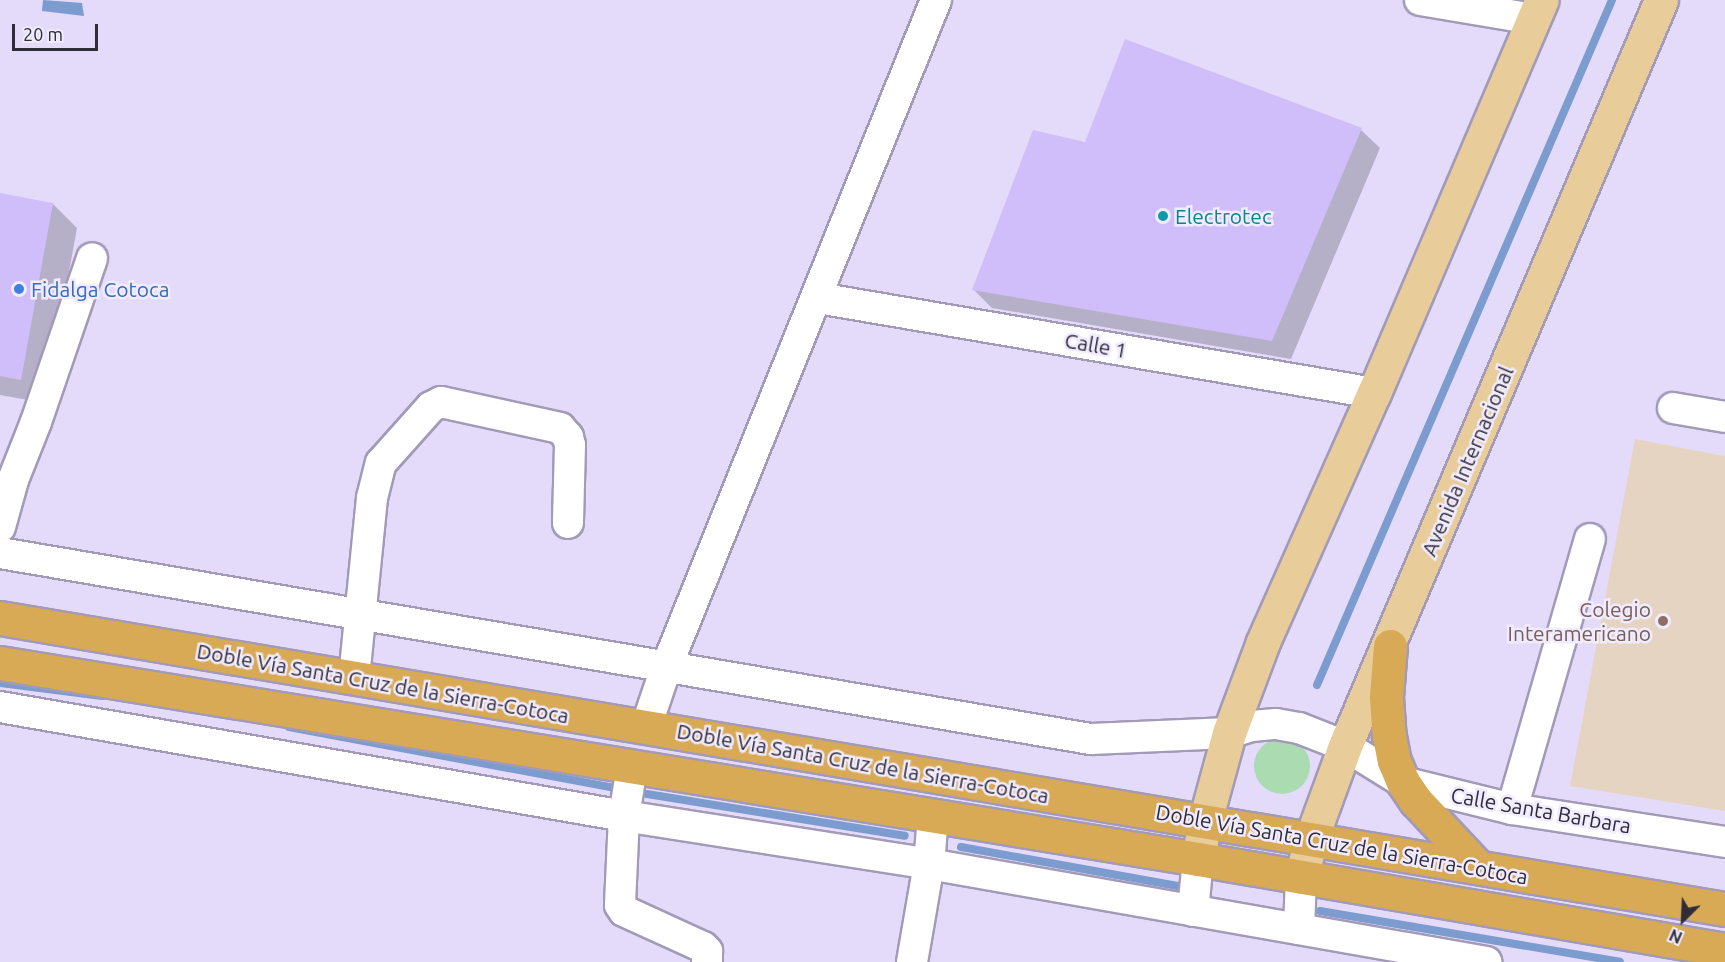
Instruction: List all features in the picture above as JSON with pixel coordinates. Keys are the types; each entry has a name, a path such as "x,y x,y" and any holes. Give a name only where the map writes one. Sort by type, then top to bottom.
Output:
{"highway":[{"name":"Doble Vía Santa Cruz de la Sierra-Cotoca","path":"0,618 1725,909"},
{"path":"1390,646 1386,697 1389,736 1394,761 1403,782 1478,867"},
{"name":"Doble Vía Santa Cruz de la Sierra-Cotoca","path":"0,663 1198,859 1725,950"}],"main road":[{"name":"Avenida Internacional","path":"1301,877 1311,839 1345,746 1390,646 1661,0"},
{"path":"1198,859 1205,821 1229,733 1263,642 1374,393 1538,10"}],"street":[{"path":"646,727 666,668 818,298 936,0"},
{"path":"1420,0 1538,10"},
{"path":"0,527 6,478 36,423 92,258"},
{"name":"Calle 1","path":"818,298 1374,393"},
{"path":"354,678 372,498 381,463 424,413 441,402 560,428 568,437 570,445 568,523"},
{"path":"1673,408 1725,417"},
{"path":"1512,809 1590,539"},
{"name":"Calle Santa Barbara","path":"0,553 1091,739 1229,733 1252,726 1276,724 1299,728 1345,746 1403,782 1512,809 1725,842"},
{"path":"0,707 624,816 929,864 1486,962"},
{"path":"632,767 624,816 620,905 624,911 703,946 707,951 707,962"},
{"path":"912,962 929,864 933,816"},
{"path":"1193,911 1198,859"},
{"name":"Avenida Internacional","path":"1299,929 1301,877"}],"shaded area":[{"name":"Colegio Interamericano","path":"1635,439 1725,456 1725,811 1570,786"}],"green space":[{"path":"1282,738 1293,740 1302,746 1308,755 1310,766 1308,777 1302,786 1293,792 1282,794 1271,792 1262,786 1256,777 1254,766 1256,755 1262,746 1271,740"}],"water":[{"path":"43,0 82,3 84,16 42,11"}],"building":[{"name":"Electrotec","path":"1125,39 1362,128 1272,341 972,290 1033,130 1085,142"},
{"name":"Fidalga Cotoca","path":"0,193 53,203 21,380 0,376"}],"waterway":[{"path":"1317,685 1612,0"},
{"path":"0,683 102,696"},
{"path":"289,727 610,787"},
{"path":"647,794 905,836"},
{"path":"961,847 1190,888"},
{"path":"1320,911 1620,962"}],"place":[{"name":"Electrotec","path":"1163,216"},
{"name":"Fidalga Cotoca","path":"19,289"},
{"name":"Colegio Interamericano","path":"1663,621"}]}
